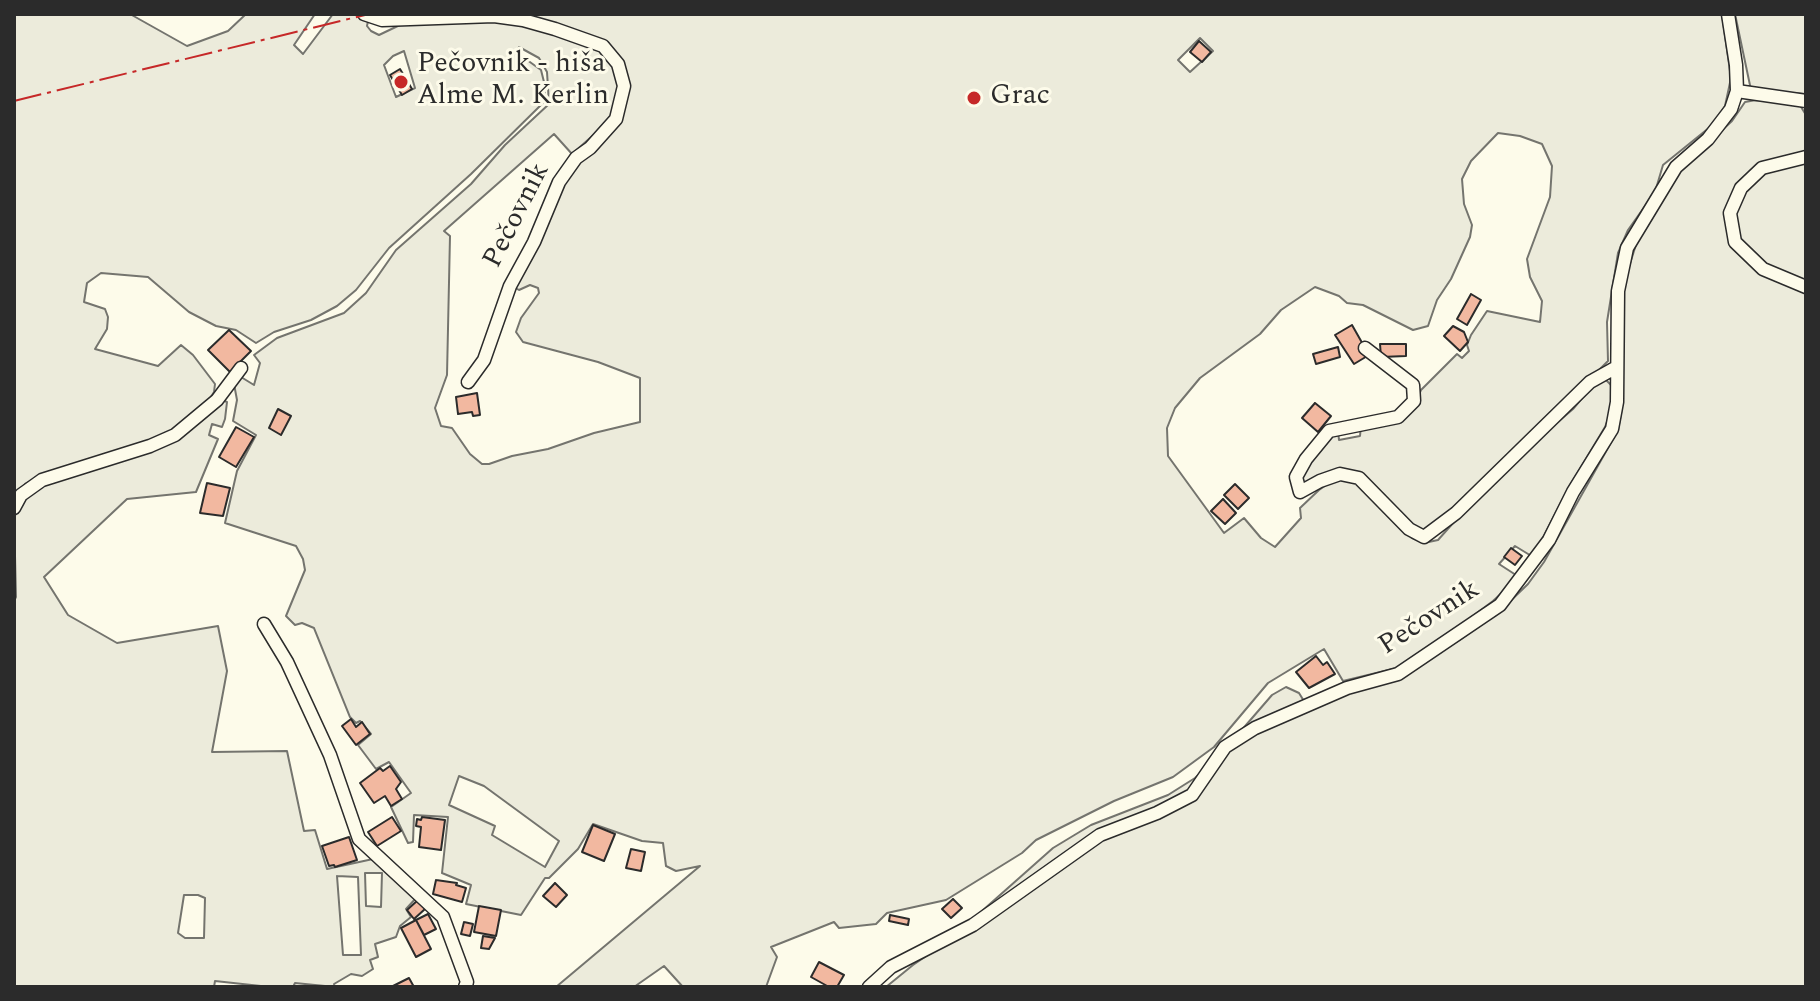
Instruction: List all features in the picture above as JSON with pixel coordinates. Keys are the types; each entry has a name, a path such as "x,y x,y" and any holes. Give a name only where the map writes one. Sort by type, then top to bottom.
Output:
{"street":[{"name":"Pečovnik","path":"364,14 382,20 494,16 545,26 603,46 618,64 624,86 616,119 590,148 576,158 559,182 534,242 510,286 484,360 468,382"},
{"path":"1728,14 1737,91 1806,101"},
{"name":"Pečovnik","path":"869,987 891,967 973,925 1100,835 1157,813 1192,795 1225,747 1255,728 1347,688 1398,674 1500,605 1549,540 1573,492 1612,429 1617,402 1615,368 1619,274 1627,248 1676,167 1708,139 1731,109 1737,91"},
{"path":"1806,157 1762,168 1741,188 1730,213 1735,242 1763,269 1806,287"},
{"path":"1365,348 1413,385 1414,401 1398,417 1329,431 1296,477 1300,492 1340,474 1359,478 1409,529 1424,537 1456,513 1590,382 1615,368"},
{"path":"14,508 21,495 42,480 150,446 175,435 217,400 241,368"},
{"path":"264,624 287,662 330,755 359,839 443,917 467,982 465,987"}],"shaded area":[{"path":"14,14 130,14 187,46 228,31 246,14 315,14 294,45 303,54 333,14 359,14 368,21 371,31 379,35 402,24 479,19 510,21 589,42 601,51 619,74 622,92 618,106 607,123 572,154 554,134 444,231 450,236 447,375 435,408 441,426 452,428 470,454 482,464 489,464 640,422 640,378 598,362 523,342 516,332 521,318 539,293 538,288 530,285 519,290 512,286 567,172 588,148 613,128 622,112 628,95 628,78 621,61 596,38 507,14 1722,14 1731,78 1725,106 1715,123 1663,165 1655,192 1628,230 1618,253 1607,322 1608,361 1433,530 1424,532 1411,527 1380,492 1354,473 1335,472 1305,487 1301,484 1303,472 1326,440 1338,431 1339,440 1360,436 1361,426 1395,422 1406,416 1421,390 1457,354 1462,358 1469,351 1467,345 1471,335 1487,311 1540,322 1542,301 1530,277 1527,259 1550,197 1552,166 1542,144 1520,136 1498,133 1471,161 1462,179 1464,204 1472,225 1470,237 1451,279 1437,300 1428,326 1413,330 1363,305 1347,303 1339,296 1315,287 1281,310 1260,334 1200,378 1175,408 1167,428 1168,456 1224,533 1244,518 1261,538 1275,547 1301,518 1300,508 1319,490 1333,480 1353,480 1367,490 1412,538 1424,543 1438,540 1494,477 1573,409 1594,384 1606,380 1612,386 1612,409 1605,427 1569,487 1533,557 1515,546 1499,564 1519,577 1493,601 1397,668 1343,681 1324,649 1268,683 1214,747 1173,777 1114,801 1036,840 1022,853 946,900 887,913 876,924 839,928 834,922 771,947 777,957 766,987 683,987 664,966 634,987 556,987 700,866 676,871 666,866 663,843 642,841 593,824 578,849 549,878 545,878 521,915 466,904 471,885 442,873 448,817 414,815 413,842 408,843 391,807 411,793 389,762 376,769 358,745 371,734 360,721 356,723 350,717 314,628 302,623 295,625 286,616 305,570 296,546 225,523 237,471 256,435 233,421 237,400 234,384 241,377 254,385 260,363 254,355 277,338 344,313 366,293 396,250 471,184 505,145 549,104 547,72 539,58 519,47 516,52 541,70 545,86 544,102 389,248 356,290 337,306 311,320 274,332 256,343 236,330 216,326 189,312 148,277 101,273 87,283 84,302 105,309 108,317 107,329 95,349 158,366 181,345 193,355 215,384 214,392 206,405 176,429 145,443 37,478 25,484 14,498","holes":["1200,38 1213,51 1190,72 1178,60","404,51 415,88 396,97 384,65","459,776 484,786 559,841 545,867 492,835 495,826 449,805"]},
{"path":"1735,14 1806,14 1806,94 1751,90"},
{"path":"1745,102 1798,102 1806,115 1806,987 886,987 947,942 1053,848 1091,825 1168,795 1195,778 1221,754 1272,695 1286,687 1299,693 1307,706 1398,678 1461,639 1502,609 1528,584 1544,562 1618,430 1622,408 1623,286 1639,235 1680,169 1732,121"},
{"path":"222,400 227,402 222,427 212,424 209,435 218,439 196,492 127,499 44,577 68,615 117,643 218,626 227,671 212,752 287,751 304,831 315,830 327,869 373,859 417,897 406,909 411,917 400,926 396,937 375,944 378,957 370,960 373,969 362,976 351,974 334,984 335,987 295,983 293,987 270,987 215,981 214,987 14,987 14,514 18,503 33,488 182,435 204,419","holes":["365,873 382,873 381,907 366,906","337,876 358,877 361,955 343,955","184,895 205,898 204,938 185,938 178,933"]}],"building":[{"path":"1199,41 1211,52 1202,62 1190,52"},
{"name":"Pečovnik - hiša Alme M. Kerlin","path":"400,69 412,89 402,95 390,75"},
{"path":"1471,294 1481,300 1467,325 1457,319"},
{"path":"1352,325 1369,355 1354,364 1335,335"},
{"path":"1453,326 1464,332 1468,342 1460,351 1444,336"},
{"path":"229,330 251,351 230,372 208,350"},
{"path":"1380,344 1406,344 1406,356 1381,357"},
{"path":"1338,347 1340,357 1316,364 1313,354"},
{"path":"477,393 480,415 473,416 472,412 458,414 456,397"},
{"path":"1315,403 1331,416 1318,432 1302,418"},
{"path":"278,409 291,416 281,435 269,428"},
{"path":"236,427 254,437 236,467 219,457"},
{"path":"207,483 230,488 223,516 200,513"},
{"path":"1235,484 1249,498 1238,509 1224,495"},
{"path":"1223,499 1236,513 1225,524 1211,511"},
{"path":"1511,548 1522,556 1515,565 1504,557"},
{"path":"1316,656 1323,665 1327,662 1335,674 1309,688 1296,672"},
{"path":"351,719 356,727 362,722 370,734 356,745 342,726"},
{"path":"390,766 401,782 396,789 402,799 391,806 385,796 374,803 360,783 380,768 383,771"},
{"path":"392,817 401,831 377,846 368,832"},
{"path":"422,817 445,820 441,850 419,847 421,827 416,826 417,819 421,820"},
{"path":"593,825 615,834 604,861 582,852"},
{"path":"349,837 357,860 329,866 322,846"},
{"path":"631,849 645,852 641,871 626,868"},
{"path":"436,880 457,883 466,888 462,902 433,894"},
{"path":"555,883 567,895 556,907 543,896"},
{"path":"953,899 962,908 951,918 942,909"},
{"path":"418,900 425,909 414,919 407,910"},
{"path":"479,906 501,910 496,936 474,932"},
{"path":"428,914 436,929 424,935 416,920"},
{"path":"890,915 909,919 908,925 889,921"},
{"path":"416,920 431,949 416,957 401,928"},
{"path":"464,922 473,924 470,936 461,934"},
{"path":"483,936 495,938 489,949 481,948"},
{"path":"819,962 844,975 837,987 829,987 811,977"},
{"path":"409,978 414,987 391,987"}],"power":[{"path":"14,101 369,14"}],"place":[{"name":"Pečovnik - hiša Alme M. Kerlin","path":"401,82"},
{"name":"Grac","path":"974,98"}]}
